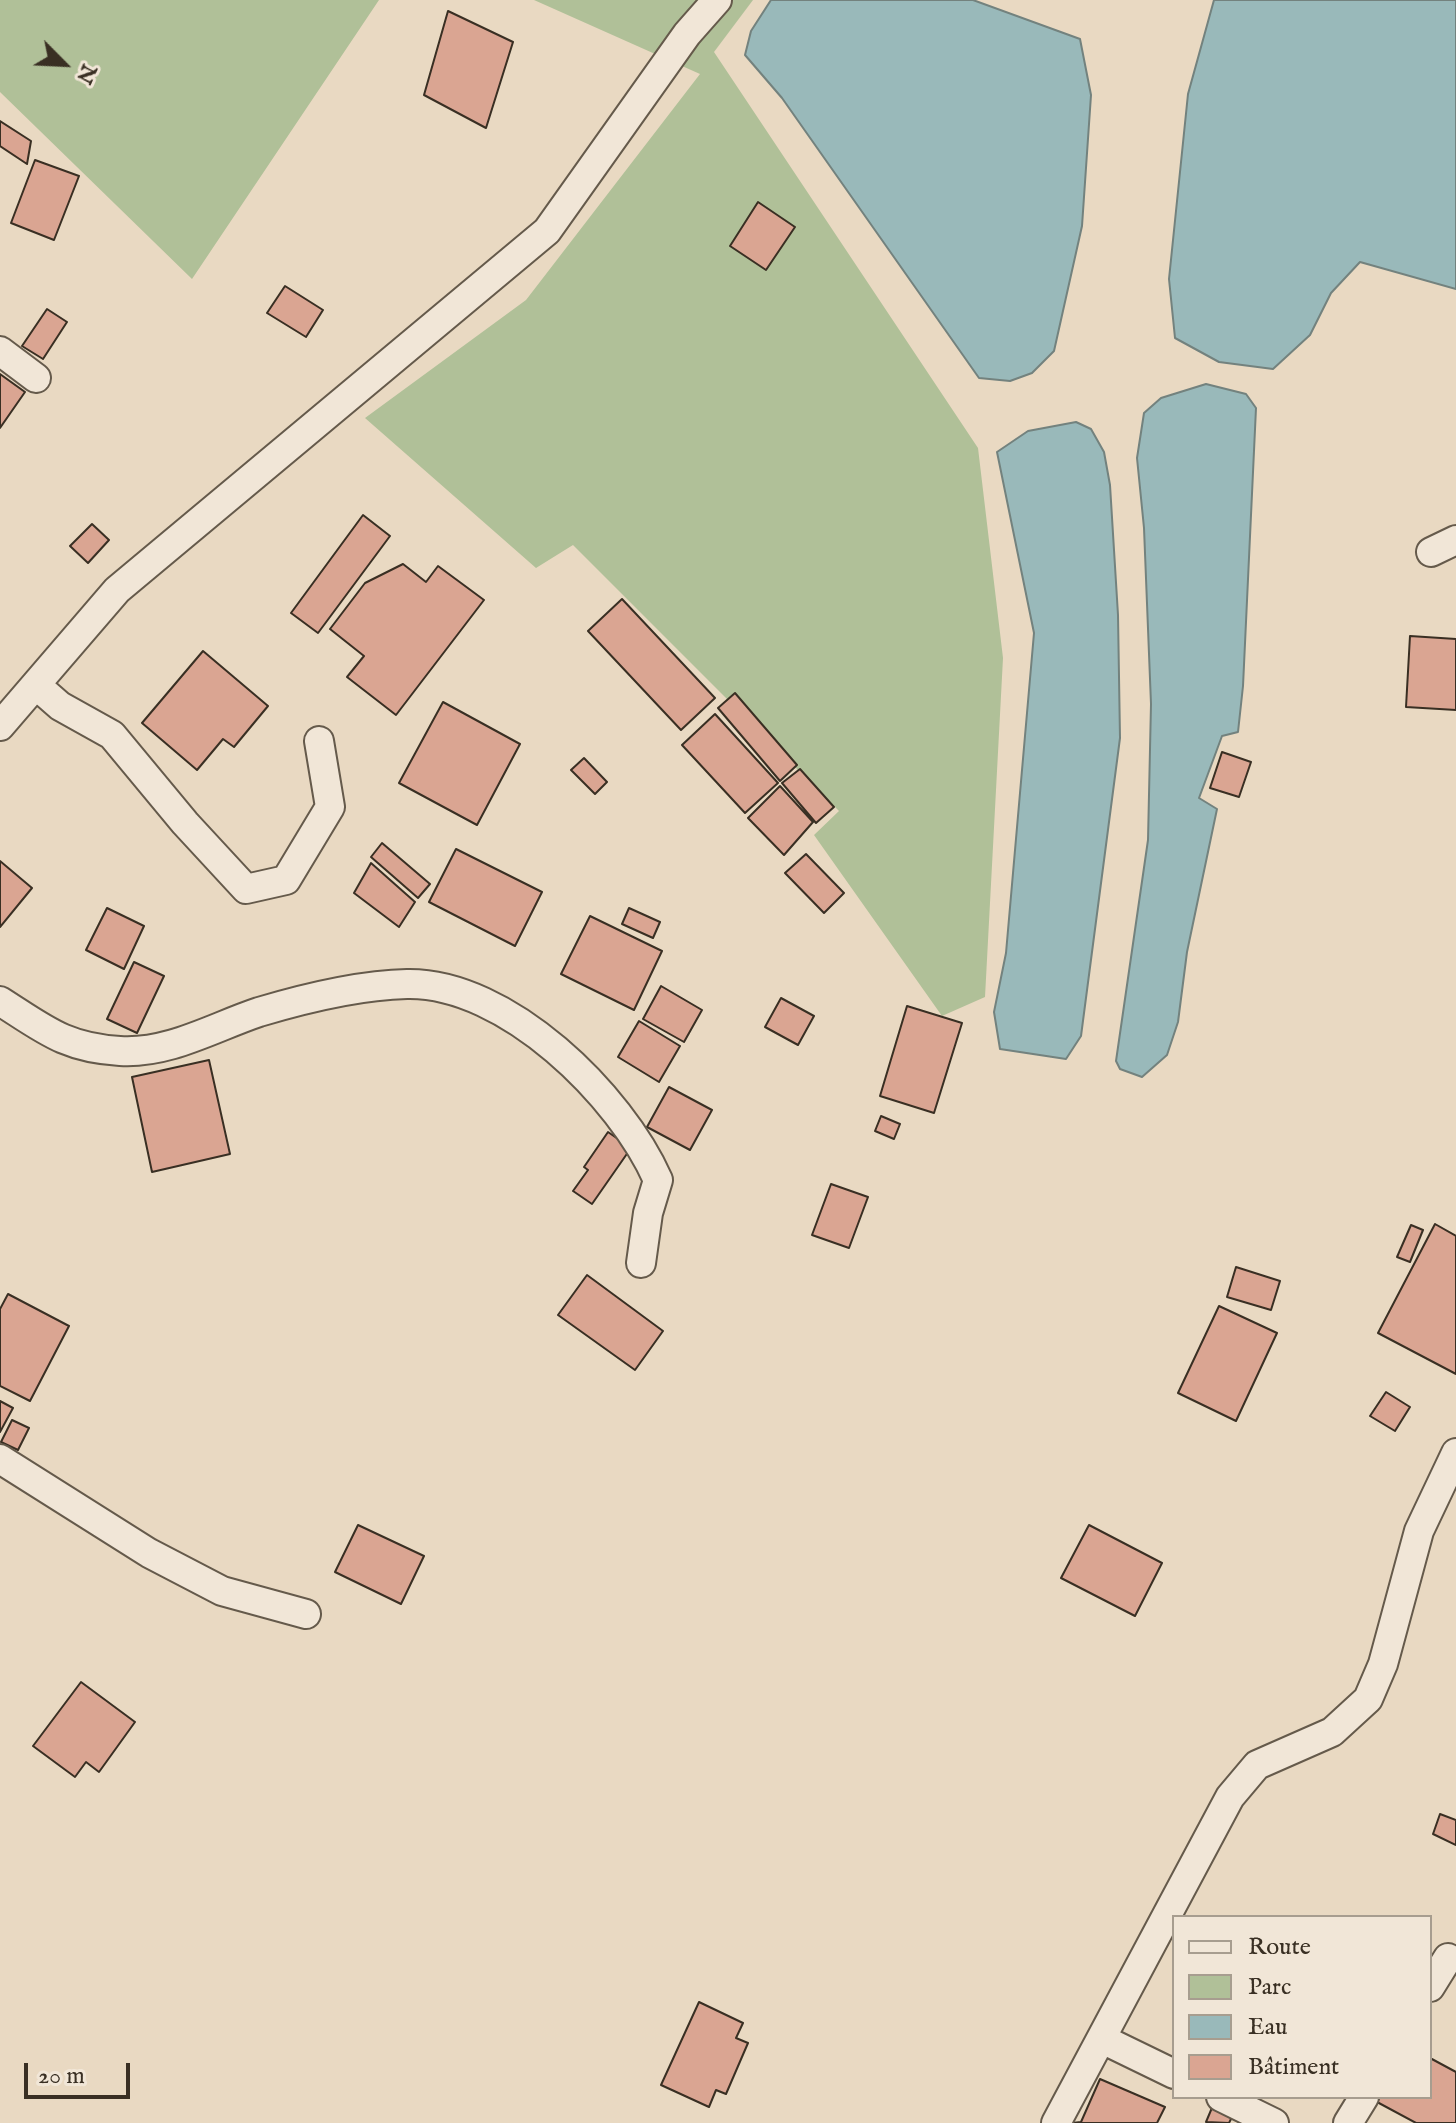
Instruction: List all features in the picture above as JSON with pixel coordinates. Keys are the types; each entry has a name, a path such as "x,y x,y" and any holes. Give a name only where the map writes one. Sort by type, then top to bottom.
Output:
{"street":[{"path":"0,726 117,590 547,231 687,34 717,0"},
{"path":"0,351 36,378"},
{"path":"36,685 60,706 112,735 185,823 246,889 286,880 330,807 319,741"},
{"path":"0,1001 68,1044 123,1052 188,1041 257,1013 323,995 409,984 449,991 509,1013 566,1057 646,1152 658,1180 648,1213 641,1263"},
{"path":"1056,2123 1230,1797 1257,1765 1332,1732 1368,1699 1383,1664 1419,1531 1456,1453"},
{"path":"0,1459 149,1553 222,1591 306,1614"},
{"path":"1432,1984 1448,1958"},
{"path":"1102,2039 1172,2073"},
{"path":"1225,2099 1274,2123"},
{"path":"1348,2123 1363,2099"}],"green space":[{"path":"0,0 379,0 192,279 0,92"},
{"path":"534,0 753,0 714,52 978,448 1003,658 985,997 942,1016 814,835 839,811 573,545 536,568 365,418 526,300 700,74"}],"water":[{"path":"771,0 973,0 1080,39 1091,95 1082,226 1054,351 1032,373 1010,381 979,378 782,98 745,55 751,31"},
{"path":"1214,0 1456,0 1456,289 1360,262 1331,293 1310,335 1273,369 1219,362 1175,338 1169,279 1188,94"},
{"path":"1206,384 1246,394 1256,408 1243,686 1238,732 1222,736 1199,798 1217,809 1187,952 1178,1022 1167,1055 1142,1077 1120,1069 1116,1061 1148,840 1151,704 1144,528 1137,458 1144,413 1161,398"},
{"path":"1076,422 1091,429 1104,452 1110,485 1118,615 1120,738 1081,1036 1066,1059 1000,1049 994,1012 1006,953 1034,633 997,452 1028,431"}],"building":[{"path":"448,11 513,42 486,128 424,95"},
{"path":"0,121 31,141 27,164 0,146"},
{"path":"35,160 79,176 54,240 11,223"},
{"path":"758,202 795,227 766,270 730,246"},
{"path":"285,286 323,310 306,337 267,313"},
{"path":"47,309 67,322 43,359 22,346"},
{"path":"0,374 25,392 0,428"},
{"path":"363,515 390,536 318,633 291,613"},
{"path":"92,524 109,540 88,563 70,546"},
{"path":"403,564 426,582 438,566 484,600 396,715 347,677 364,656 330,629 365,583"},
{"path":"622,599 715,698 681,730 588,631"},
{"path":"1410,636 1456,639 1456,710 1406,707"},
{"path":"203,651 268,706 234,747 223,739 197,770 142,723"},
{"path":"735,693 797,765 780,781 718,708"},
{"path":"443,702 520,744 477,825 399,783"},
{"path":"715,714 778,783 745,813 682,745"},
{"path":"1222,752 1251,762 1239,797 1210,788"},
{"path":"584,758 607,782 595,794 571,770"},
{"path":"800,769 834,807 816,823 782,783"},
{"path":"780,786 813,822 784,855 748,818"},
{"path":"382,843 430,884 418,898 371,857"},
{"path":"456,849 542,892 515,946 429,902"},
{"path":"806,854 844,893 824,913 785,873"},
{"path":"0,861 32,888 0,927"},
{"path":"371,863 415,902 399,927 354,893"},
{"path":"107,908 144,926 124,969 86,950"},
{"path":"629,908 660,922 653,938 622,924"},
{"path":"590,916 662,951 634,1010 561,974"},
{"path":"134,962 164,976 137,1033 107,1019"},
{"path":"661,986 702,1010 684,1042 643,1019"},
{"path":"781,998 814,1016 798,1045 765,1027"},
{"path":"907,1006 962,1023 934,1113 880,1096"},
{"path":"639,1021 680,1046 659,1082 618,1057"},
{"path":"209,1060 230,1154 152,1172 132,1077"},
{"path":"669,1087 712,1110 690,1150 647,1127"},
{"path":"881,1116 900,1124 894,1139 875,1131"},
{"path":"608,1132 631,1148 592,1204 573,1191 588,1170 584,1167"},
{"path":"831,1184 868,1197 849,1248 812,1235"},
{"path":"1435,1224 1456,1236 1456,1374 1378,1333"},
{"path":"1411,1225 1423,1230 1410,1262 1397,1257"},
{"path":"1236,1267 1280,1281 1271,1310 1227,1297"},
{"path":"587,1275 663,1331 635,1370 558,1315"},
{"path":"8,1294 69,1326 30,1401 0,1386 0,1309"},
{"path":"1219,1306 1277,1333 1236,1421 1178,1393"},
{"path":"1386,1392 1410,1407 1395,1431 1370,1416"},
{"path":"0,1401 13,1408 0,1432"},
{"path":"12,1420 29,1428 18,1450 1,1442"},
{"path":"358,1525 424,1556 401,1604 335,1572"},
{"path":"1089,1525 1162,1563 1135,1616 1061,1578"},
{"path":"81,1682 135,1722 99,1772 86,1762 75,1777 33,1746"},
{"path":"1440,1814 1456,1820 1456,1845 1433,1834"},
{"path":"699,2002 743,2023 736,2038 748,2043 726,2094 716,2090 709,2107 661,2085"},
{"path":"1432,2059 1456,2072 1456,2123 1416,2123 1377,2102 1379,2099 1432,2099"},
{"path":"1100,2079 1165,2107 1157,2123 1072,2123 1081,2122"},
{"path":"1214,2103 1235,2111 1229,2123 1206,2122"}]}
